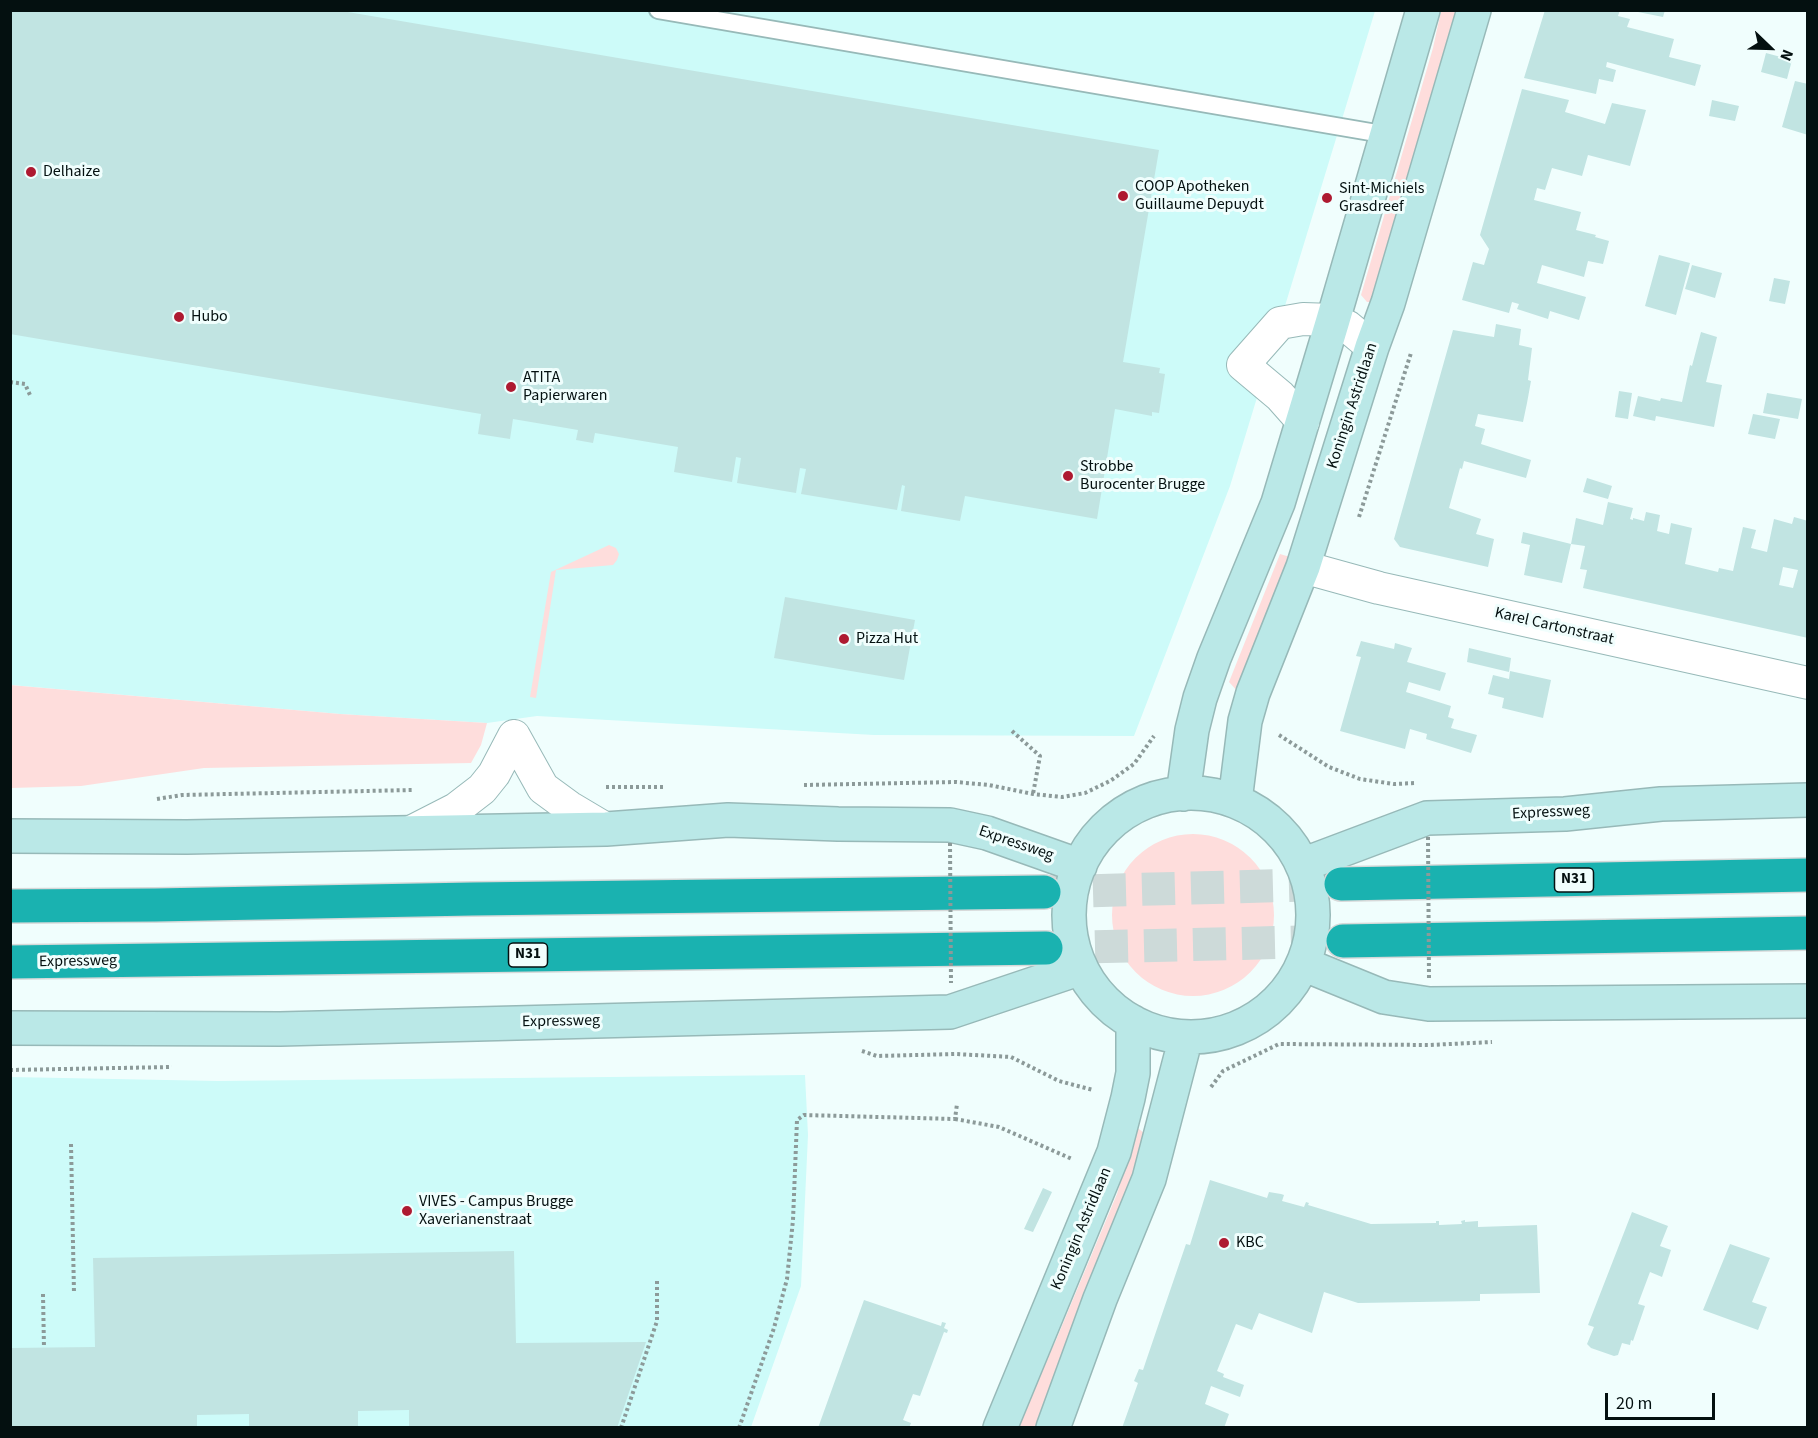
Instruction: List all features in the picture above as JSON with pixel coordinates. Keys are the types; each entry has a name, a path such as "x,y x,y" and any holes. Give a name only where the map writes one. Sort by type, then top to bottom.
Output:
{"highway":[{"name":"N31","path":"1341,884 1808,875"},
{"path":"10,906 1044,892"},
{"path":"1343,941 1808,933"},
{"name":"Expressweg","path":"10,962 1046,948"}],"street":[{"path":"1183,794 1191,730 1200,698 1214,658 1278,503 1334,320 1422,10"},
{"name":"Koningin Astridlaan","path":"1235,801 1245,721 1253,693 1303,567 1388,303 1474,10"},
{"path":"1303,422 1280,396 1243,365 1280,323 1334,320 1348,327 1372,347"},
{"name":"Karel Cartonstraat","path":"1303,567 1379,588 1808,683"},
{"path":"411,832 456,809 482,789 494,774 514,736 543,788 606,829"},
{"path":"1183,794 1210,795 1235,801 1274,826 1287,840 1302,865 1310,889 1313,911 1312,932 1303,964 1281,998 1253,1021 1221,1034 1186,1037 1152,1031 1116,1012 1102,999 1081,968 1070,928 1072,889 1080,866 1089,848 1116,819 1135,807 1152,800 1183,794"},
{"name":"Expressweg","path":"1302,865 1427,818 1565,814 1661,804 1808,800"},
{"name":"Expressweg","path":"10,837 187,837 606,829 728,820 950,825 987,833 1080,866"},
{"path":"1303,964 1384,997 1429,1004 1808,1001"},
{"name":"Expressweg","path":"22,1028 280,1029 950,1012 1081,968"},
{"name":"Koningin Astridlaan","path":"1000,1428 1114,1152 1133,1072 1133,1022"},
{"path":"1053,1428 1100,1299 1149,1179 1186,1037"}],"lane":[{"path":"658,10 1388,135"}],"path":[{"path":"10,381 25,384 30,395"},
{"path":"1012,731 1040,756 1033,794"},
{"path":"1277,734 1329,766 1360,778 1394,784 1427,782"},
{"path":"793,785 956,782 1062,797 1085,793 1110,781 1134,764 1154,735"},
{"path":"603,787 674,786"},
{"path":"149,800 182,795 422,790"},
{"path":"1428,837 1429,978"},
{"path":"950,843 951,983"},
{"path":"1209,1090 1223,1071 1279,1044 1430,1045 1499,1041"},
{"path":"955,1119 957,1104"},
{"path":"739,1428 774,1329 787,1279 793,1220 797,1120 804,1115 955,1119 999,1126 1075,1160"},
{"path":"71,1144 74,1293"},
{"path":"621,1428 657,1321 657,1279"},
{"path":"42,1294 44,1348"}],"shaded area":[{"path":"10,11 1375,11 1230,486 1134,736 874,735 537,716 487,723 340,714 11,685"},
{"path":"1441,11 1463,11 1374,302 1367,302 1361,295 1433,48"},
{"path":"609,545 616,548 619,554 613,565 556,570 536,698 530,697 551,572"},
{"path":"1280,554 1290,557 1239,693 1229,682"},
{"path":"10,685 340,714 487,723 481,745 471,763 204,768 81,786 11,788"},
{"path":"1193,834 1224,840 1250,858 1268,884 1274,915 1268,946 1250,972 1224,990 1193,996 1162,990 1136,972 1118,946 1112,915 1118,884 1136,858 1162,840"},
{"name":"VIVES - Campus Brugge Xaverianenstraat","path":"805,1075 808,1135 801,1286 751,1427 11,1428 11,1077 218,1081"},
{"path":"1135,1126 1148,1136 1041,1427 1018,1428 1031,1392 1056,1340 1117,1194"}],"building":[{"path":"10,10 336,10 1159,150 1123,362 1160,368 1159,373 1165,374 1159,413 1152,412 1152,416 1115,409 1097,519 965,496 960,521 901,511 905,486 902,485 897,510 801,494 806,469 800,468 796,493 737,483 741,458 736,457 732,482 674,472 678,447 595,433 593,443 576,440 578,430 513,419 510,439 478,434 481,414 10,334"},
{"path":"1545,10 1620,10 1618,16 1630,19 1627,27 1674,39 1669,57 1701,65 1695,86 1607,62 1606,67 1616,70 1613,82 1599,79 1596,94 1524,78"},
{"path":"1665,10 1663,17 1633,11"},
{"path":"1766,53 1792,60 1787,79 1761,72"},
{"path":"1795,81 1808,84 1808,135 1782,127"},
{"path":"1522,89 1569,100 1565,112 1605,124 1612,103 1646,110 1630,166 1588,155 1582,176 1552,168 1545,190 1537,188 1534,200 1581,212 1576,230 1609,241 1603,264 1588,261 1584,277 1542,265 1537,283 1586,297 1579,320 1550,311 1548,319 1517,309 1519,304 1512,302 1509,313 1462,300 1473,262 1484,265 1489,249 1480,235"},
{"path":"1712,100 1739,106 1735,121 1709,116"},
{"path":"1659,255 1690,263 1676,315 1645,306"},
{"path":"1692,265 1722,273 1715,298 1685,289"},
{"path":"1774,278 1790,281 1785,304 1769,301"},
{"path":"1496,324 1521,329 1519,345 1532,348 1528,380 1531,381 1527,403 1523,422 1478,414 1475,426 1485,429 1481,444 1531,460 1526,478 1464,461 1449,508 1481,519 1476,534 1494,539 1488,567 1400,547 1394,539 1453,330 1494,337"},
{"path":"1701,332 1717,337 1706,382 1722,385 1714,427 1656,416 1655,421 1633,416 1638,396 1660,401 1661,398 1682,402 1690,365 1692,366"},
{"path":"1619,391 1632,393 1628,419 1615,417"},
{"path":"1767,393 1802,399 1798,419 1763,413"},
{"path":"1753,414 1780,419 1775,439 1748,434"},
{"path":"1587,478 1612,486 1608,499 1583,492"},
{"path":"1608,502 1633,508 1630,519 1633,520 1633,518 1644,521 1646,512 1660,515 1657,531 1669,534 1671,523 1692,528 1685,564 1718,572 1719,568 1733,571 1743,527 1756,530 1751,548 1767,552 1774,519 1792,524 1794,517 1808,521 1808,638 1583,588 1587,570 1580,569 1585,546 1571,544 1576,518 1603,525","holes":["1783,567 1798,570 1793,588 1779,585"]},
{"path":"1523,532 1571,544 1562,583 1524,575 1530,545 1521,543"},
{"name":"Pizza Hut","path":"785,597 915,620 904,680 774,658"},
{"path":"1361,641 1394,649 1395,643 1412,648 1407,662 1446,673 1440,691 1409,682 1406,692 1451,706 1448,717 1454,719 1451,728 1477,735 1471,753 1426,739 1427,734 1410,729 1405,749 1340,731 1361,657 1356,656"},
{"path":"1469,648 1511,658 1509,672 1467,662"},
{"path":"1510,671 1551,680 1543,718 1502,708 1504,698 1488,694 1493,675 1509,679"},
{"path":"1210,1180 1267,1198 1269,1192 1281,1194 1284,1195 1282,1201 1304,1207 1306,1202 1309,1203 1308,1205 1371,1224 1436,1223 1439,1221 1439,1225 1462,1224 1461,1221 1465,1220 1465,1222 1478,1221 1478,1227 1537,1225 1540,1293 1480,1294 1480,1301 1358,1303 1324,1292 1312,1333 1259,1313 1252,1330 1236,1324 1217,1371 1224,1374 1223,1377 1244,1385 1240,1397 1211,1386 1205,1404 1229,1414 1224,1428 1122,1428 1138,1383 1134,1381 1139,1369 1143,1370 1186,1244 1190,1245"},
{"path":"1043,1188 1052,1192 1033,1232 1024,1229"},
{"path":"1632,1212 1668,1226 1660,1246 1671,1250 1662,1277 1650,1272 1638,1304 1645,1306 1633,1341 1631,1340 1630,1345 1622,1343 1618,1355 1614,1356 1591,1348 1587,1344 1594,1327 1588,1325"},
{"path":"1730,1244 1770,1258 1752,1302 1767,1307 1758,1330 1703,1310"},
{"path":"514,1251 516,1343 646,1342 617,1428 409,1428 409,1410 358,1411 358,1428 249,1428 249,1414 197,1415 197,1428 10,1428 10,1348 95,1347 93,1258"},
{"path":"864,1300 941,1326 942,1322 946,1323 944,1328 948,1330 947,1333 944,1332 920,1396 913,1394 903,1420 911,1423 909,1428 818,1428"}],"tunnel":[{"path":"1044,892 1341,884"},
{"path":"1046,948 1343,941"}],"place":[{"name":"Delhaize","path":"31,172"},
{"name":"COOP Apotheken Guillaume Depuydt","path":"1123,196"},
{"name":"Sint-Michiels Grasdreef","path":"1327,198"},
{"name":"Hubo","path":"179,317"},
{"name":"ATITA Papierwaren","path":"511,387"},
{"name":"Strobbe Burocenter Brugge","path":"1068,476"},
{"name":"Pizza Hut","path":"844,639"},
{"name":"VIVES - Campus Brugge Xaverianenstraat","path":"407,1211"},
{"name":"KBC","path":"1224,1243"}]}
